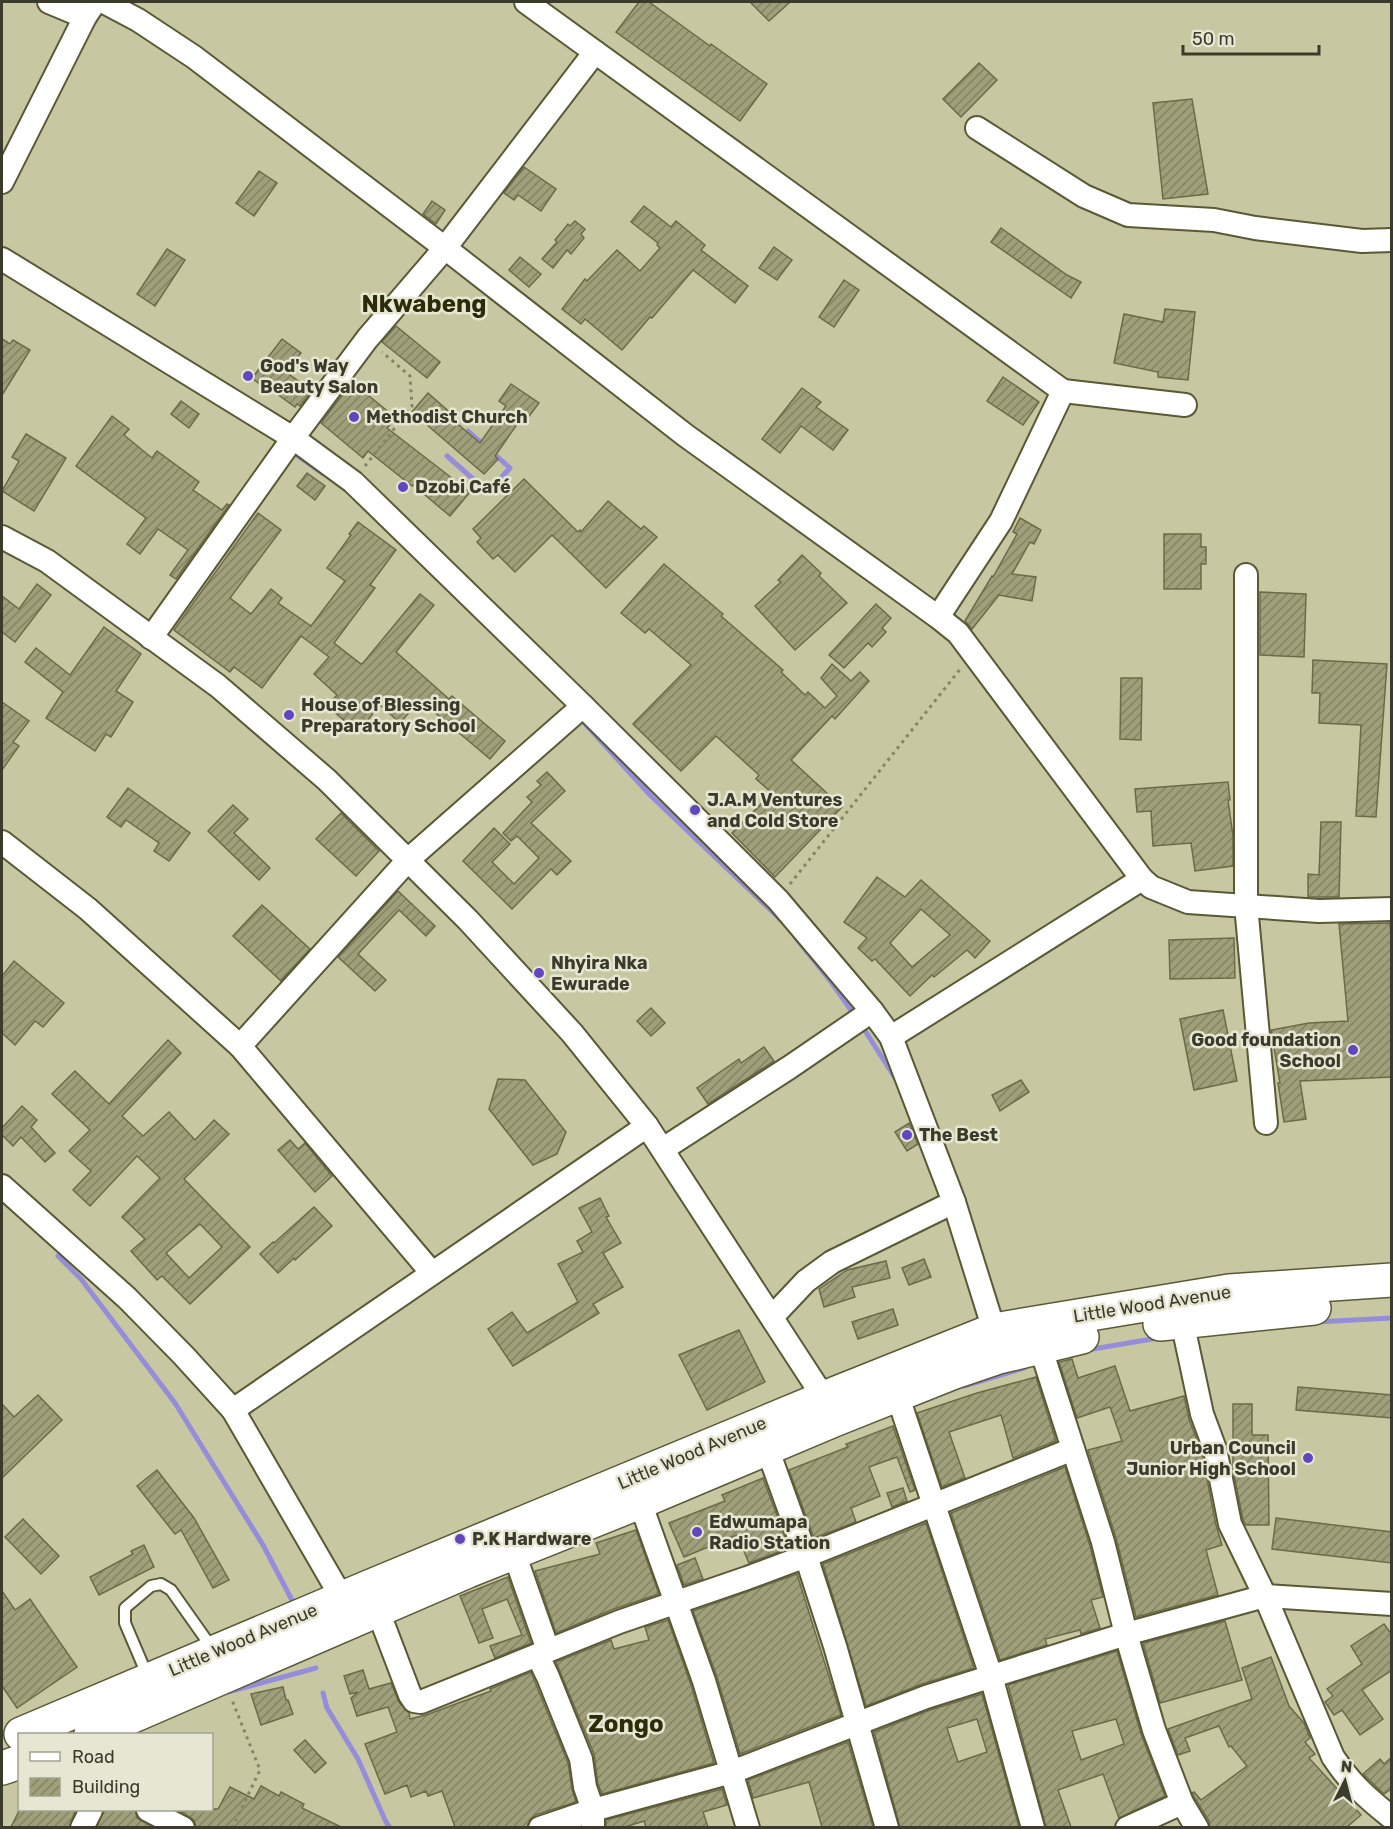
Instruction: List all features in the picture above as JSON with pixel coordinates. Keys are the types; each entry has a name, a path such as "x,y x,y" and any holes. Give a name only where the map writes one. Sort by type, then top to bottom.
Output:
{"highway":[{"name":"Little Wood Avenue","path":"95,1733 135,1723 219,1664 342,1598 994,1330 1229,1291 1392,1281"},
{"name":"Little Wood Avenue","path":"25,1733 149,1680 219,1664 378,1611 468,1571 640,1502 897,1394 999,1357 1113,1330 1290,1309 1392,1303"},
{"name":"Little Wood Avenue","path":"2,1743 18,1736"},
{"path":"2,1768 18,1763"}],"street":[{"path":"2,182 90,9 49,2"},
{"path":"104,2 138,20 194,57 685,435 958,633 1142,879 1151,886 1188,902 1319,911 1392,909"},
{"path":"526,2 1063,391 1185,405"},
{"path":"151,638 293,438 367,339 445,248 595,52"},
{"path":"976,128 1084,196 1128,215 1214,220 1255,228 1362,241 1392,240"},
{"path":"2,259 293,438 353,482 778,900 872,1011 891,1037 954,1202 994,1330"},
{"path":"938,617 1001,521 1063,391"},
{"path":"2,537 47,561 218,686 311,765 409,859 468,920 572,1033 647,1125 824,1398"},
{"path":"1246,575 1246,905 1266,1124"},
{"path":"240,1046 409,859 583,706"},
{"path":"2,843 88,909 240,1046 432,1273"},
{"path":"891,1037 1142,879"},
{"path":"663,1149 872,1011"},
{"path":"233,1410 647,1125"},
{"path":"2,1186 127,1298 233,1410 342,1598"},
{"path":"772,1317 806,1281 832,1262 954,1202"},
{"path":"1182,1321 1202,1414 1215,1449 1230,1524 1265,1596 1333,1757 1346,1777 1362,1794 1392,1818"},
{"path":"1040,1346 1103,1542 1125,1634 1154,1730 1182,1803 1197,1827"},
{"path":"897,1394 991,1676 1033,1827"},
{"path":"767,1448 806,1556 835,1647 887,1827"},
{"path":"378,1611 410,1695 414,1701 421,1702 619,1622 806,1556 1073,1449"},
{"path":"640,1502 704,1681 748,1827"},
{"path":"514,1553 548,1677 580,1759 593,1819"},
{"path":"540,1827 593,1819 732,1772 926,1697 1125,1634 1265,1596 1392,1604"},
{"path":"1126,1827 1182,1803"},
{"path":"82,1827 90,1811"},
{"path":"152,1811 183,1827"}],"lane":[{"path":"149,1680 125,1623 125,1608 151,1586 161,1584 171,1590 219,1664"}],"path":[{"path":"353,482 411,406 410,376 367,339"},
{"path":"778,900 974,653"},
{"path":"219,1664 260,1770 232,1827"}],"building":[{"path":"639,2 649,2 767,84 740,121 616,32"},
{"path":"750,2 790,2 769,21"},
{"path":"979,63 997,80 961,117 943,99"},
{"path":"1192,99 1208,194 1163,199 1153,103"},
{"path":"524,167 556,189 541,211 518,195 514,200 504,193"},
{"path":"259,171 277,183 254,216 236,203"},
{"path":"432,201 445,210 436,224 423,214"},
{"path":"644,206 671,227 676,221 705,245 701,250 748,286 735,303 693,270 622,350 585,319 581,324 562,309 585,279 587,281 617,250 640,271 660,248 658,243 631,222"},
{"path":"575,221 585,229 581,234 584,238 571,254 567,250 553,268 542,259 557,242 555,240 568,224 570,226"},
{"path":"1001,228 1067,275 1081,282 1071,298 991,242"},
{"path":"774,247 792,260 777,280 759,268"},
{"path":"167,249 185,260 155,306 137,294"},
{"path":"520,257 541,274 529,287 509,270"},
{"path":"844,280 859,290 834,327 819,317"},
{"path":"1165,309 1195,312 1188,380 1158,377 1158,372 1114,363 1124,314 1163,322"},
{"path":"396,326 440,362 427,378 382,342"},
{"path":"2,339 10,344 13,340 30,350 2,395"},
{"path":"282,339 301,353 286,372 312,391 300,406 297,404 295,407 270,389 268,391 252,378"},
{"path":"1003,377 1039,402 1023,425 987,401"},
{"path":"352,382 396,418 387,428 470,492 450,516 368,451 363,458 321,423"},
{"path":"511,384 539,403 524,423 520,420 495,456 498,459 484,474 412,412 428,393 455,417 453,420 480,443 506,406 499,401"},
{"path":"802,388 821,402 816,407 848,430 833,450 801,426 780,453 762,439"},
{"path":"181,401 199,414 189,428 171,414"},
{"path":"112,416 129,429 124,435 152,458 157,451 199,482 193,490 222,510 227,504 229,505 176,579 170,575 188,550 158,529 140,554 127,544 146,518 76,466"},
{"path":"26,434 66,458 34,511 2,491 19,461 12,457"},
{"path":"307,473 325,486 315,500 297,486"},
{"path":"524,479 578,532 580,530 581,532 608,501 641,529 644,526 657,537 606,588 552,535 515,572 498,555 493,559 477,542 481,538 473,529"},
{"path":"258,513 281,530 230,598 251,614 271,589 282,598 278,603 311,626 345,581 327,568 358,522 396,550 370,585 375,588 334,643 361,664 363,663 420,594 434,605 396,652 449,699 452,696 505,741 490,759 420,700 400,723 380,705 358,732 327,706 337,695 314,674 329,657 301,636 262,688 234,667 230,672 174,630"},
{"path":"1020,518 1041,530 1034,544 1030,542 1012,574 1036,577 1032,601 999,595 972,629 965,621 1017,534 1013,532"},
{"path":"1164,534 1201,534 1201,547 1206,547 1206,564 1201,564 1201,589 1164,589"},
{"path":"802,555 821,573 819,576 847,603 795,650 755,606 781,582 778,580"},
{"path":"664,564 723,614 721,616 783,670 781,672 805,695 808,692 825,708 837,696 821,678 832,664 851,681 860,672 869,681 835,719 832,716 791,760 842,807 775,877 732,833 772,793 756,779 759,775 716,736 681,771 633,724 691,665 649,629 645,633 621,613"},
{"path":"37,584 51,595 15,642 2,632 2,596 19,609"},
{"path":"1260,592 1306,594 1304,657 1260,655"},
{"path":"876,604 891,618 882,628 886,632 872,647 868,643 844,668 829,655"},
{"path":"104,627 141,654 116,691 133,702 111,737 106,734 95,751 46,718 63,692 25,662 36,648 70,675"},
{"path":"1313,660 1387,664 1376,817 1356,816 1361,725 1319,723 1320,693 1312,693"},
{"path":"1121,678 1142,678 1141,740 1120,739"},
{"path":"2,702 29,721 13,742 19,746 2,770"},
{"path":"547,772 565,791 531,823 571,861 557,875 551,869 512,909 463,861 494,828 510,844 492,862 514,884 539,858 517,836 511,841 503,833 532,802 527,797 541,785 537,781"},
{"path":"1228,782 1233,866 1195,871 1191,843 1153,846 1151,811 1137,812 1135,789"},
{"path":"128,788 190,833 169,861 154,851 159,843 126,820 121,827 107,817"},
{"path":"233,805 248,819 234,833 270,868 259,880 208,831"},
{"path":"341,813 379,851 356,876 316,839"},
{"path":"1321,822 1341,822 1339,897 1308,897 1308,874 1319,875"},
{"path":"877,877 905,897 921,880 990,941 975,958 967,950 934,977 932,975 910,996 875,959 872,961 858,948 867,938 844,922","holes":["921,909 950,935 912,967 890,943"]},
{"path":"398,891 435,926 426,936 399,910 358,954 386,980 375,991 338,957"},
{"path":"262,905 310,949 281,981 233,936"},
{"path":"1390,923 1392,1077 1300,1081 1306,1119 1284,1122 1271,1030 1309,1023 1348,1021 1339,924"},
{"path":"1234,938 1235,978 1170,979 1169,940"},
{"path":"14,961 64,1003 43,1027 35,1021 15,1045 2,1033 2,976"},
{"path":"651,1008 665,1023 651,1036 637,1021"},
{"path":"1223,1010 1237,1081 1194,1090 1180,1019"},
{"path":"168,1040 181,1053 122,1116 143,1136 169,1112 195,1140 214,1120 229,1134 184,1179 250,1247 190,1304 162,1276 157,1280 131,1251 145,1239 122,1217 160,1178 137,1156 90,1206 73,1190 91,1171 69,1151 90,1130 52,1094 75,1071 109,1104","holes":["200,1224 222,1247 189,1278 166,1253"]},
{"path":"764,1047 774,1061 708,1104 697,1088 739,1059 741,1063"},
{"path":"498,1079 525,1080 566,1132 557,1154 533,1165 489,1109"},
{"path":"1021,1080 1029,1092 1000,1111 992,1095"},
{"path":"22,1106 37,1120 31,1127 55,1153 45,1162 21,1137 13,1146 2,1135 2,1128"},
{"name":"The Best","path":"909,1123 918,1144 907,1151 895,1132"},
{"path":"290,1140 298,1149 305,1143 332,1176 315,1192 278,1150"},
{"path":"600,1198 609,1216 606,1217 621,1243 603,1253 623,1287 593,1304 599,1313 513,1366 488,1329 512,1312 527,1333 578,1302 558,1264 583,1252 577,1241 592,1232 579,1208"},
{"path":"314,1207 332,1226 278,1273 260,1254"},
{"path":"924,1259 931,1277 909,1285 902,1268"},
{"path":"886,1261 890,1278 852,1287 855,1297 824,1307 819,1289 847,1270"},
{"path":"893,1309 898,1325 858,1339 852,1322"},
{"path":"739,1330 765,1382 707,1410 679,1355"},
{"path":"1072,1359 1078,1378 1115,1366 1130,1411 1184,1396 1189,1419 1202,1453 1222,1545 1206,1550 1218,1595 1136,1617 1116,1538 1088,1450 1122,1441 1110,1407 1077,1418 1059,1362"},
{"path":"1036,1377 1056,1441 1013,1458 1001,1415 949,1432 965,1478 942,1487 917,1413"},
{"path":"1298,1387 1392,1395 1392,1418 1296,1410"},
{"path":"38,1395 62,1420 2,1478 2,1404 14,1417"},
{"path":"1233,1404 1252,1404 1252,1435 1268,1435 1269,1525 1246,1525 1243,1520 1233,1470"},
{"path":"893,1426 915,1490 910,1492 897,1457 869,1467 880,1496 851,1508 856,1522 814,1538 789,1470 848,1447 846,1444"},
{"path":"1065,1467 1090,1546 1103,1597 1091,1600 1100,1628 1081,1634 1080,1630 1045,1639 1047,1645 1000,1660 951,1513"},
{"path":"157,1470 194,1518 229,1580 213,1588 181,1530 175,1534 137,1486"},
{"path":"763,1478 789,1548 749,1563 737,1535 684,1557 669,1523 725,1501 722,1495"},
{"path":"903,1488 907,1501 892,1507 887,1493"},
{"path":"1276,1518 1392,1532 1392,1563 1272,1549"},
{"path":"23,1519 59,1556 41,1574 5,1537"},
{"path":"926,1523 974,1668 922,1684 866,1706 823,1564"},
{"path":"636,1530 659,1594 614,1609 556,1633 535,1571 600,1554 596,1543"},
{"path":"144,1545 154,1567 99,1595 90,1577 133,1554 131,1551"},
{"path":"695,1558 703,1579 684,1585 677,1565"},
{"path":"797,1574 841,1715 740,1754 717,1677 693,1611"},
{"path":"508,1577 531,1643 495,1658 490,1646 522,1635 507,1599 482,1609 493,1638 479,1643 460,1596"},
{"path":"2,1591 15,1610 30,1599 77,1667 17,1708 2,1686"},
{"path":"668,1620 691,1685 714,1763 602,1794 598,1784 594,1754 556,1662 611,1640 614,1649 649,1640 645,1627"},
{"path":"1225,1621 1242,1680 1160,1703 1143,1643"},
{"path":"1384,1624 1392,1635 1392,1670 1362,1690 1383,1719 1360,1735 1342,1710 1334,1715 1325,1702 1333,1696 1327,1689 1362,1664 1351,1646"},
{"path":"1117,1651 1141,1734 1165,1796 1119,1818 1103,1774 1058,1790 1071,1827 1046,1827 1008,1685","holes":["1116,1719 1124,1744 1081,1760 1072,1731"]},
{"path":"1271,1657 1289,1706 1304,1723 1310,1738 1305,1742 1315,1754 1309,1758 1361,1815 1347,1827 1210,1827 1209,1821 1192,1793 1194,1792 1201,1800 1247,1766 1231,1746 1229,1747 1219,1726 1185,1738 1190,1751 1178,1755 1168,1729 1252,1699 1242,1668"},
{"path":"363,1670 369,1689 391,1683 399,1702 409,1713 410,1719 491,1691 490,1689 531,1672 568,1763 576,1802 535,1815 527,1827 455,1827 442,1791 428,1796 426,1791 411,1797 407,1785 385,1794 365,1744 397,1732 388,1707 357,1716 351,1698 358,1692 350,1694 344,1676"},
{"path":"283,1687 293,1714 261,1725 251,1694"},
{"path":"982,1694 1019,1827 900,1827 874,1732 930,1710","holes":["977,1719 987,1752 958,1762 947,1728"]},
{"path":"305,1740 326,1763 315,1773 294,1750"},
{"path":"848,1742 873,1827 822,1827 809,1782 753,1798 748,1780"},
{"path":"1392,1757 1392,1788 1384,1794 1363,1774 1380,1759 1384,1764"},
{"path":"261,1786 279,1796 281,1792 304,1804 302,1808 341,1827 196,1827 194,1820 180,1811 218,1809 230,1787 254,1799"},
{"path":"722,1789 727,1805 703,1812 708,1827 646,1827 644,1821 625,1827 606,1827 606,1820"},
{"path":"19,1811 75,1811 69,1827 11,1827"},
{"path":"103,1811 135,1811 137,1818 153,1827 97,1827"}],"waterway":[{"path":"468,431 485,446"},
{"path":"291,451 322,473"},
{"path":"447,456 488,492 510,468 492,452"},
{"path":"579,717 650,795 782,921"},
{"path":"795,937 855,1016"},
{"path":"862,1026 897,1081"},
{"path":"58,1256 81,1279 175,1403 263,1545 294,1604"},
{"path":"1316,1322 1392,1318"},
{"path":"1087,1350 1158,1338"},
{"path":"964,1386 1024,1368"},
{"path":"228,1692 316,1668"},
{"path":"323,1693 327,1708 358,1759 390,1828"}],"place":[{"name":"God's Way Beauty Salon","path":"248,376"},
{"name":"Methodist Church","path":"354,417"},
{"name":"Dzobi Café","path":"403,487"},
{"name":"House of Blessing Preparatory School","path":"289,715"},
{"name":"J.A.M Ventures and Cold Store","path":"695,810"},
{"name":"Nhyira Nka Ewurade","path":"539,973"},
{"name":"Good foundation School","path":"1353,1050"},
{"name":"The Best","path":"907,1135"},
{"name":"Urban Council Junior High School","path":"1308,1458"},
{"name":"Edwumapa Radio Station","path":"697,1532"},
{"name":"P.K Hardware","path":"460,1539"}],"district":[{"name":"Nkwabeng","path":"424,304"},
{"name":"Zongo","path":"626,1724"}]}
